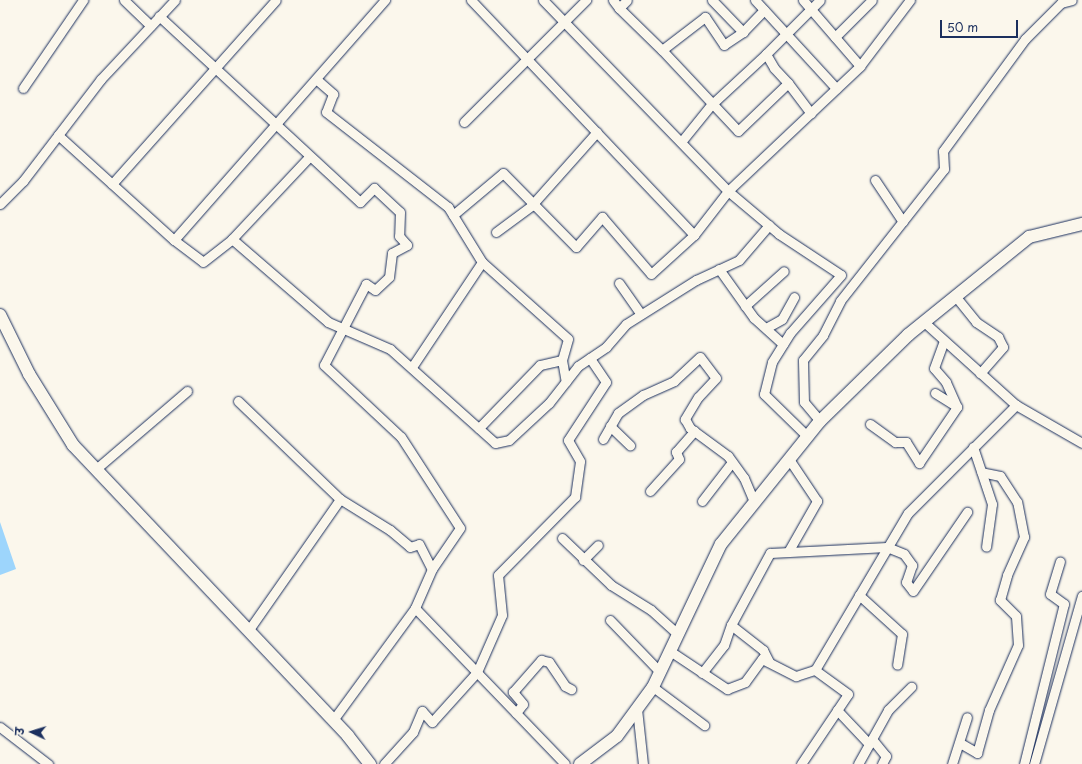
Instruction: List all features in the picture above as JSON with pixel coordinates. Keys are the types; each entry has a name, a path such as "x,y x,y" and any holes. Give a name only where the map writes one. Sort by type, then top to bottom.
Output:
{"street":[{"path":"22,88 83,0"},
{"path":"124,0 151,26"},
{"path":"0,204 58,135 101,79 175,0"},
{"path":"112,184 276,0"},
{"path":"174,240 385,0"},
{"path":"470,0 694,235"},
{"path":"543,0 728,191 769,225 841,275 783,344 772,362 764,394 807,436"},
{"path":"464,122 586,0"},
{"path":"613,0 738,131 788,82"},
{"path":"620,8 627,0"},
{"path":"712,0 744,32"},
{"path":"755,0 836,88"},
{"path":"803,0 860,66"},
{"path":"681,142 711,104 766,54 820,0"},
{"path":"835,37 872,0"},
{"path":"453,215 503,173 531,206 576,247 602,217 651,274 694,235 728,191 860,66 910,0"},
{"path":"820,421 804,402 803,360 823,335 840,301 944,169 943,151 1025,39 1061,3 1072,0"},
{"path":"662,50 706,17 724,44 744,32 764,10"},
{"path":"160,16 274,126 360,202 374,188 400,212 399,236 407,246 392,253 389,277 375,290 366,284 324,365 401,437 460,528 432,569 415,608 333,720"},
{"path":"766,54 774,68 788,82 811,113"},
{"path":"316,79 332,94 326,112 448,207 482,262 568,339 562,360 566,382"},
{"path":"496,232 531,206 596,132"},
{"path":"58,135 174,240 203,262 232,239 309,156"},
{"path":"875,180 903,222"},
{"path":"580,764 617,736 653,687 721,544 820,421 924,322 1029,237 1082,224"},
{"path":"232,239 328,322 390,349 412,366 495,443 509,440 590,358 642,314 719,269 739,260 769,225"},
{"path":"412,366 482,262"},
{"path":"719,269 745,306 783,344"},
{"path":"745,306 784,271"},
{"path":"619,283 642,314"},
{"path":"766,328 782,319 794,297"},
{"path":"956,297 976,322 998,337 1003,347 980,373"},
{"path":"0,315 29,374 73,445 333,720 370,764"},
{"path":"924,322 1016,405 1082,443"},
{"path":"944,341 934,368 946,382 956,407"},
{"path":"602,439 618,413 643,395 674,380 700,357 716,378 698,397 685,419 694,431 732,462 754,502"},
{"path":"384,764 413,732 422,711 432,722 477,672 502,616 498,575 575,497 580,461 568,440 606,382 590,358"},
{"path":"479,428 540,365 562,360"},
{"path":"96,469 187,391"},
{"path":"935,393 956,407"},
{"path":"238,401 340,500 390,530 410,547 419,544 432,569"},
{"path":"670,651 727,689 745,682 762,659 796,676 815,670 908,513 1016,405"},
{"path":"870,424 895,442 906,442 919,463 956,407"},
{"path":"610,426 630,445"},
{"path":"650,491 679,459 676,452 694,431"},
{"path":"973,447 992,504 986,547"},
{"path":"788,552 817,501 789,459"},
{"path":"702,500 732,462"},
{"path":"960,743 977,754 989,710 1018,645 1016,616 1000,600 1007,575 1024,537 1018,509 1000,476 981,472"},
{"path":"248,631 340,500"},
{"path":"702,673 724,645 731,625 770,553 887,547 904,554 912,565 906,582 914,591 967,512"},
{"path":"562,538 583,560 678,634"},
{"path":"583,560 598,544"},
{"path":"1024,764 1064,604 1050,594 1060,561"},
{"path":"859,595 902,634 897,665"},
{"path":"1034,764 1082,596"},
{"path":"415,608 565,764"},
{"path":"610,620 660,672"},
{"path":"731,625 764,650 769,662"},
{"path":"516,713 523,704 513,692 541,660 549,662 565,686 571,689"},
{"path":"802,764 848,694 815,670"},
{"path":"858,764 888,710 911,686"},
{"path":"653,687 704,725"},
{"path":"637,709 643,764"},
{"path":"837,710 886,756 882,764"},
{"path":"952,764 960,743 967,717"},
{"path":"0,727 48,764"}],"water":[{"path":"0,522 16,569 0,575"}]}
